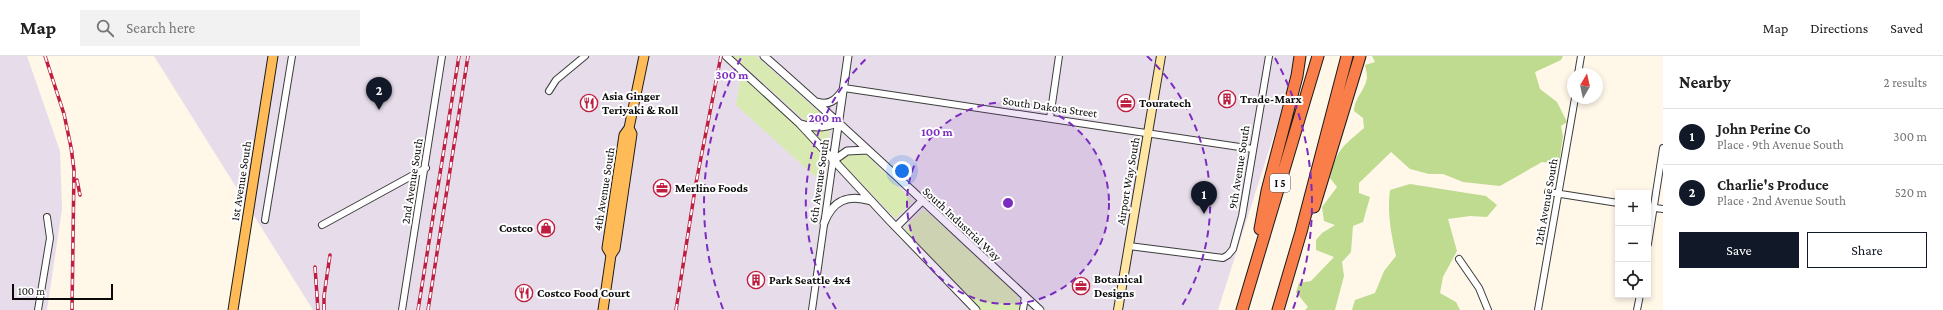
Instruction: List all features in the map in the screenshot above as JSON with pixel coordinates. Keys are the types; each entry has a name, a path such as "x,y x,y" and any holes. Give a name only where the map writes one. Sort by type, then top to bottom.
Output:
{"highway":[{"path":"1248,291 1268,191 1297,76 1300,56"},
{"name":"I 5","path":"1242,310 1318,56"},
{"path":"1278,310 1301,232 1347,56"},
{"path":"1301,232 1317,200 1360,56"}],"main road":[{"name":"1st Avenue South","path":"233,310 273,56"},
{"name":"4th Avenue South","path":"611,255 607,248 624,135 629,128 644,56"},
{"name":"Airport Way South","path":"1118,309 1161,56"},
{"name":"4th Avenue South","path":"603,310 611,255 615,249 624,196 632,134 629,128"},
{"path":"621,156 624,159 620,191 624,196"}],"street":[{"path":"265,220 292,56"},
{"name":"2nd Avenue South","path":"402,310 426,168 442,56"},
{"path":"549,91 556,80 585,56"},
{"path":"726,56 800,124 833,161 976,310"},
{"name":"South Industrial Way","path":"764,56 839,122 867,150 1040,310"},
{"name":"6th Avenue South","path":"812,310 848,56"},
{"path":"1050,118 1059,56"},
{"name":"9th Avenue South","path":"1129,246 1223,258 1233,249 1242,216 1252,149 1269,56"},
{"path":"1579,68 1581,56"},
{"path":"816,102 825,104 835,100 844,88"},
{"name":"South Dakota Street","path":"844,88 1252,149"},
{"name":"12th Avenue South","path":"1538,310 1574,104"},
{"path":"800,124 813,128 821,128 839,122"},
{"path":"1663,148 1651,208 1663,209"},
{"path":"833,161 847,151 867,150"},
{"path":"322,224 426,168"},
{"path":"1548,192 1615,203"},
{"path":"824,223 828,213 842,200 857,197 871,201"},
{"path":"896,227 922,201"},
{"path":"38,310 50,238 46,217"},
{"path":"1459,260 1479,288 1488,310"},
{"path":"1023,310 1025,296"},
{"path":"1637,310 1639,298"}],"shaded area":[{"path":"0,56 27,56 60,151 62,209 47,310 0,310"},
{"path":"154,56 1299,56 1218,310 313,310"}],"green space":[{"path":"733,56 756,56 827,119 815,123 802,118"},
{"path":"1372,56 1563,56 1561,60 1535,72 1540,89 1557,102 1567,122 1561,126 1563,136 1559,164 1542,162 1500,186 1463,182 1443,174 1429,174 1410,169 1391,152 1359,183 1359,193 1370,197 1363,222 1353,226 1351,252 1342,262 1344,276 1335,310 1305,310 1308,307 1296,292 1299,283 1311,281 1334,257 1316,250 1316,240 1322,233 1335,225 1324,221 1322,207 1337,187 1330,178 1335,161 1341,149 1364,128 1363,118 1354,111 1354,106 1366,83 1367,76 1365,65 1375,62"},
{"path":"741,74 804,133 822,154 818,179 736,105"},
{"path":"830,128 828,146 826,146 812,131"},
{"path":"850,152 865,153 912,201 896,218 841,162 842,156"},
{"path":"1410,184 1486,196 1497,205 1487,217 1470,216 1448,219 1457,251 1443,277 1440,293 1456,302 1460,310 1352,310 1355,300 1375,293 1384,271 1396,256 1389,215 1390,190"},
{"path":"925,210 1014,292 1019,300 1019,310 979,310 906,231 906,226"}],"railway":[{"path":"45,56 64,114 72,152"},
{"path":"418,310 459,56"},
{"path":"428,310 468,56"},
{"path":"676,310 696,183 721,56"},
{"path":"71,147 74,170 72,310"},
{"path":"77,180 80,195"},
{"path":"324,310 324,296 330,255"},
{"path":"315,267 318,310"}],"place":[{"name":"Trade-Marx","path":"1227,99"},
{"name":"Asia Ginger Teriyaki & Roll","path":"589,103"},
{"name":"Touratech","path":"1126,103"},
{"name":"Charlie's Produce","path":"379,110"},
{"name":"Merlino Foods","path":"662,188"},
{"name":"John Perine Co","path":"1204,214"},
{"name":"Costco","path":"546,228"},
{"name":"Park Seattle 4x4","path":"756,280"},
{"name":"Botanical Designs","path":"1081,286"},
{"name":"Costco Food Court","path":"524,293"}]}
